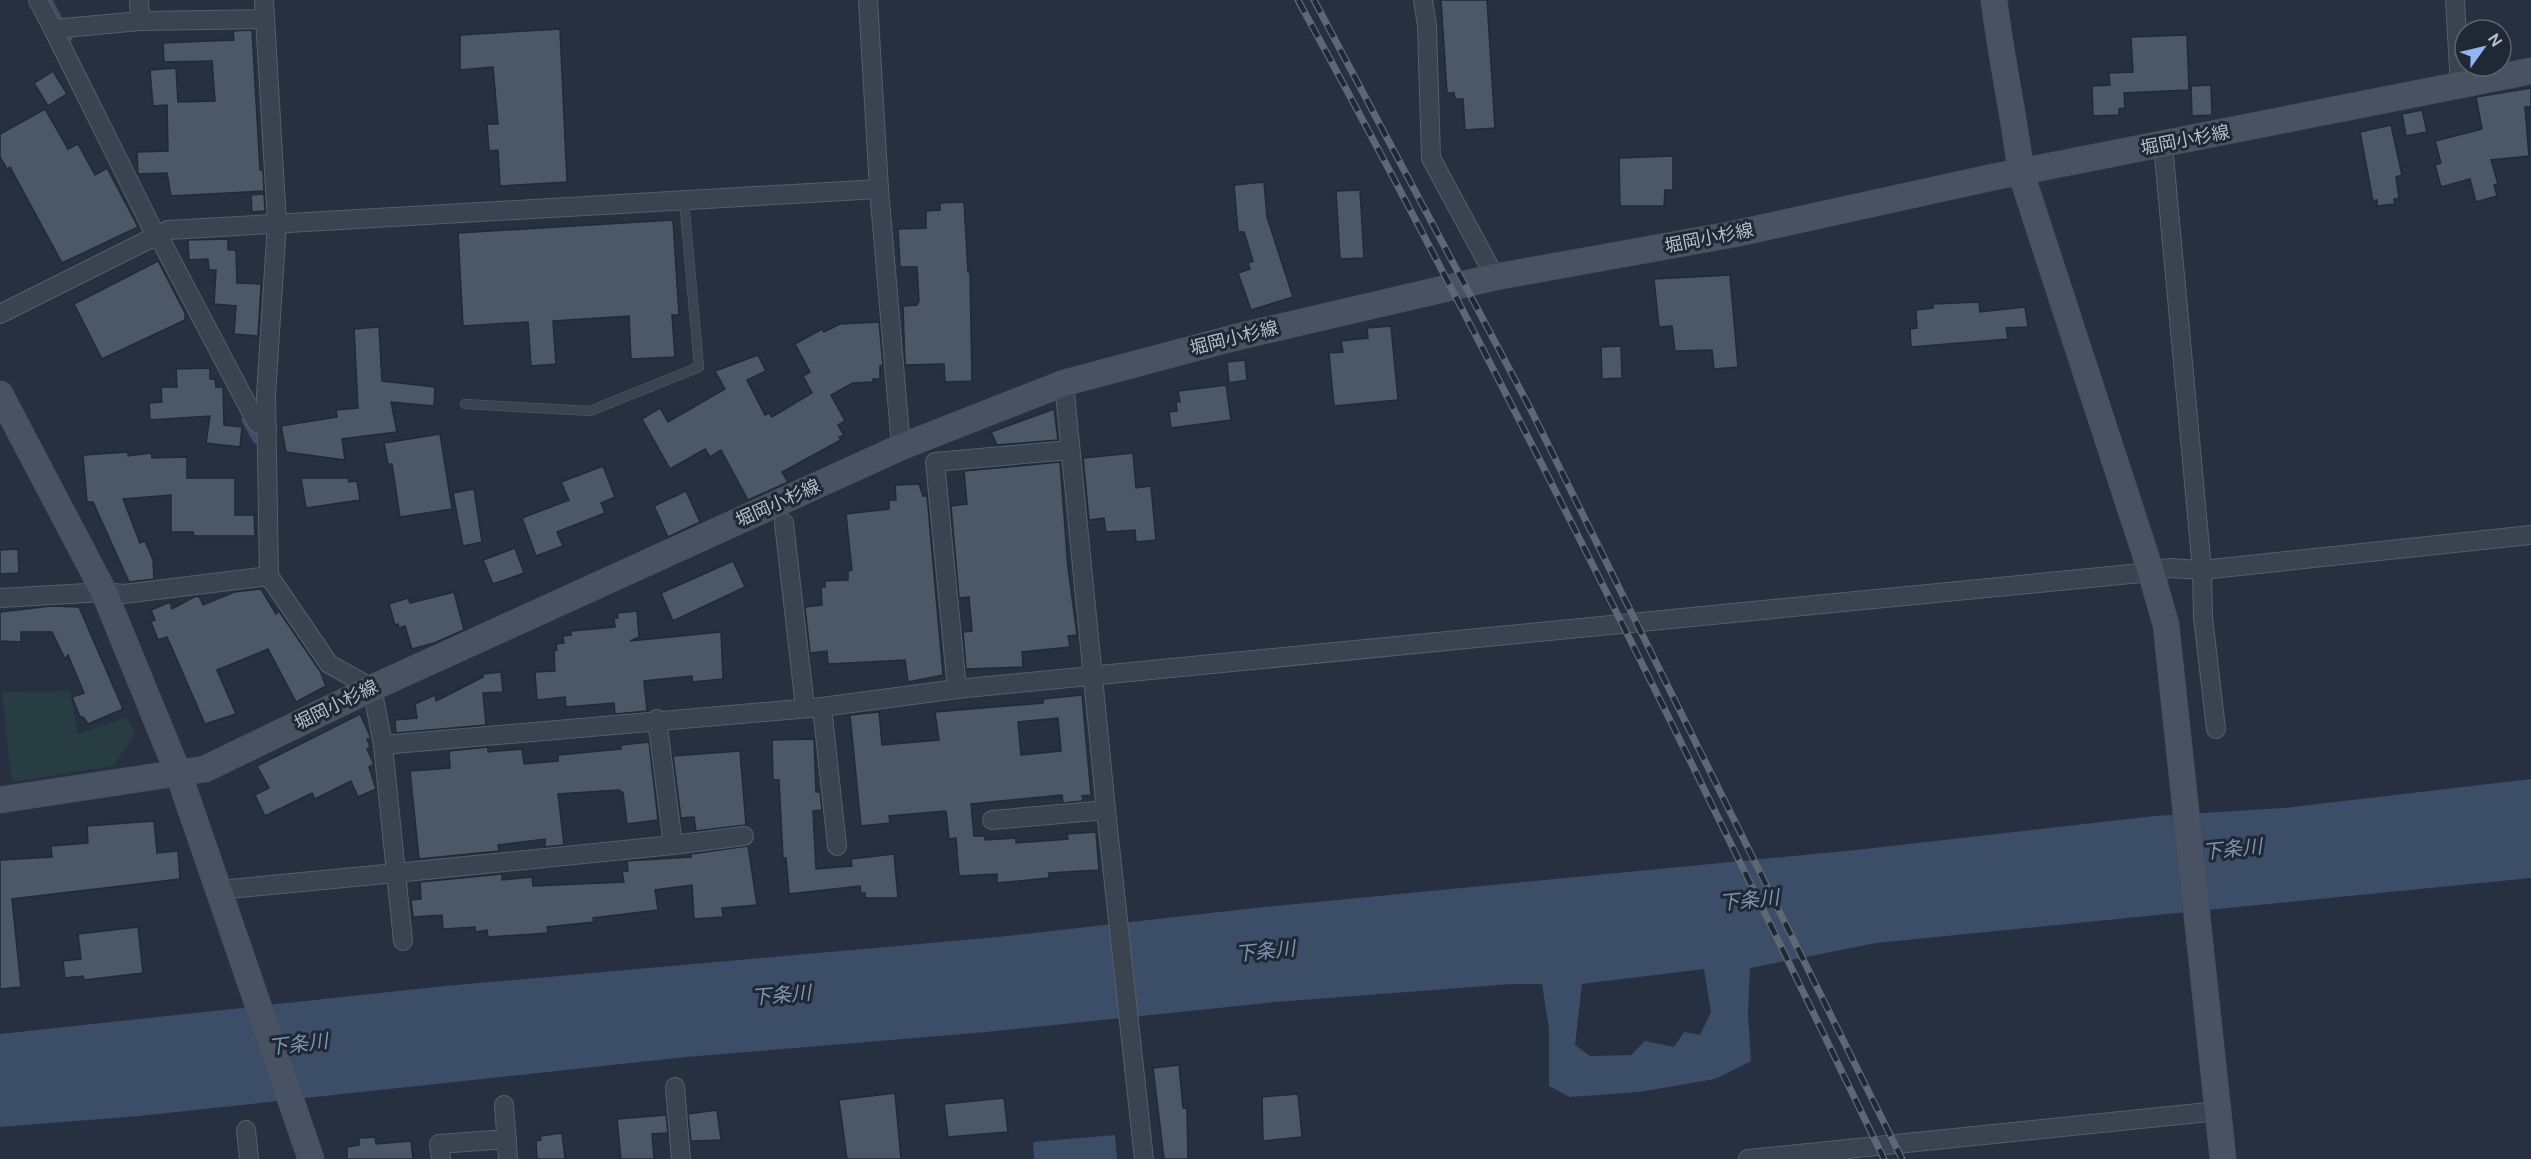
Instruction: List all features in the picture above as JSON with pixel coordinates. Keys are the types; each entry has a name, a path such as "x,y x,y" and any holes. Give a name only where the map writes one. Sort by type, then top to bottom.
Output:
{"main road":[{"path":"1994,0 1998,39 2015,120 2021,173 2151,572 2171,658 2223,1159"},
{"name":"堀岡小杉線","path":"0,800 179,775 206,769 372,688 901,447 1064,383 1233,338 1495,277 1734,234 2021,173 2531,70"},
{"path":"0,394 104,592 179,775 307,1148"}],"street":[{"path":"38,0 157,235 257,423 267,428"},
{"path":"139,0 140,21"},
{"path":"264,0 277,224 266,395 269,576 329,664 372,688 383,745 403,941"},
{"path":"868,0 879,189 901,447"},
{"path":"1423,0 1427,26 1431,158 1495,277"},
{"path":"2455,0 2460,85"},
{"path":"53,29 140,21 265,19"},
{"path":"2163,145 2202,570 2203,617 2216,729"},
{"path":"0,314 168,230 879,189"},
{"path":"1064,383 1106,810 1144,1159"},
{"path":"957,689 934,462 1070,450"},
{"path":"784,523 837,846"},
{"path":"383,745 657,719 814,707 957,689 2151,572 2169,568 2202,570 2531,534"},
{"path":"0,598 104,592 124,594 269,576"},
{"path":"657,719 673,845"},
{"path":"992,820 1106,810"},
{"path":"219,890 744,836"},
{"path":"675,1087 681,1159"},
{"path":"504,1105 508,1159"},
{"path":"1748,1159 1838,1155 2218,1111"},
{"path":"246,1130 249,1159"},
{"path":"441,1159 439,1144 507,1139"}],"lane":[{"path":"465,405 590,411 699,367 684,200"}],"green space":[{"path":"70,691 78,734 127,717 135,734 113,766 12,782 2,692"}],"water":[{"name":"下条川","path":"2531,779 2531,878 1876,943 1750,968 1748,1014 1751,1061 1715,1079 1639,1092 1570,1097 1549,1086 1549,1029 1542,984 1512,984 1276,1002 986,1032 686,1057 139,1116 0,1127 0,1034 445,986 998,937 1264,907 1856,850 2154,816 2283,808","holes":["1704,969 1711,1012 1700,1035 1684,1032 1674,1047 1645,1041 1631,1055 1590,1056 1575,1045 1582,984"]},
{"path":"1115,1135 1117,1159 1034,1159 1033,1142"}],"building":[{"path":"1441,0 1487,0 1495,128 1465,130 1463,99 1455,99 1454,93 1447,93"},
{"path":"560,29 567,182 500,186 498,150 489,151 487,124 498,124 493,67 460,70 460,35"},
{"path":"252,30 260,170 263,170 264,191 171,196 167,173 138,174 137,152 168,151 167,105 153,106 150,70 176,68 178,102 215,101 212,61 164,62 163,43 234,40 233,31"},
{"path":"2187,35 2189,90 2124,93 2125,108 2119,109 2119,115 2093,116 2092,86 2110,85 2109,73 2133,72 2131,37"},
{"path":"53,71 67,94 48,106 34,83"},
{"path":"2211,85 2212,115 2192,116 2191,86"},
{"path":"2531,88 2531,107 2525,107 2529,156 2491,160 2498,184 2494,185 2497,196 2476,202 2470,179 2441,187 2435,165 2441,163 2435,141 2482,129 2476,97"},
{"path":"45,109 68,149 78,144 95,175 107,168 138,227 62,263 10,167 7,169 0,157 0,134"},
{"path":"2422,110 2427,132 2406,136 2402,114"},
{"path":"2391,125 2402,175 2396,177 2399,198 2394,199 2395,204 2377,206 2377,200 2373,201 2360,132"},
{"path":"1673,156 1673,190 1665,190 1664,206 1620,206 1619,158"},
{"path":"1264,182 1267,217 1293,297 1251,310 1238,273 1250,269 1248,263 1253,261 1244,232 1238,232 1234,185"},
{"path":"1360,190 1364,258 1340,259 1336,191"},
{"path":"264,194 265,211 252,212 251,195"},
{"path":"964,202 968,272 970,272 972,381 945,382 944,364 905,365 903,306 917,305 919,301 917,267 900,267 898,229 926,228 926,211 940,210 940,203"},
{"path":"673,220 679,315 672,315 675,357 631,359 629,316 553,321 556,364 531,366 528,322 463,326 458,233"},
{"path":"228,239 228,250 236,250 237,283 261,284 258,336 234,334 236,306 214,304 216,270 209,270 208,259 189,260 188,240"},
{"path":"158,261 185,313 185,320 102,359 74,304"},
{"path":"1730,275 1738,367 1714,369 1712,350 1675,351 1672,326 1659,327 1654,279"},
{"path":"1979,302 1980,312 2025,307 2028,327 2006,328 2008,339 1911,347 1910,329 1917,328 1916,310 1933,308 1933,304"},
{"path":"879,322 883,365 880,366 880,379 873,379 873,382 853,383 831,395 845,421 838,425 844,435 839,437 841,440 782,472 788,482 748,500 721,450 710,457 705,449 670,469 642,419 660,408 668,422 725,389 715,371 758,355 766,371 747,380 765,415 769,413 772,417 812,393 803,376 810,372 795,344 822,329 824,332 840,324"},
{"path":"1391,326 1398,400 1334,406 1329,353 1343,352 1341,341 1368,338 1367,328"},
{"path":"379,327 382,381 435,387 434,406 391,402 397,432 342,439 345,460 286,452 281,426 337,417 336,410 358,408 354,329"},
{"path":"1621,346 1622,378 1602,379 1601,347"},
{"path":"1245,360 1247,380 1229,383 1227,362"},
{"path":"210,368 210,379 215,379 216,387 223,387 224,425 242,427 240,447 206,443 210,416 150,420 149,403 162,402 161,387 177,387 176,369"},
{"path":"1226,385 1231,420 1171,428 1169,412 1177,411 1176,402 1180,402 1178,391"},
{"path":"1054,409 1058,440 997,445 991,432"},
{"path":"440,434 452,509 400,517 392,464 388,464 384,443"},
{"path":"128,452 128,456 151,453 152,458 187,457 187,478 235,478 235,515 254,515 255,536 194,536 193,532 171,532 171,495 123,499 140,543 145,541 153,560 154,579 129,582 93,502 87,502 83,455"},
{"path":"1133,453 1136,488 1151,486 1156,540 1136,542 1135,530 1106,532 1104,518 1089,520 1083,458"},
{"path":"1060,462 1068,568 1077,635 1068,636 1070,647 1022,652 1023,667 966,669 963,632 972,631 969,597 959,598 951,506 967,504 964,471"},
{"path":"603,466 615,497 601,503 605,513 557,532 563,546 536,556 522,518 569,500 561,482"},
{"path":"301,478 348,478 349,482 357,481 360,500 306,508"},
{"path":"919,484 923,496 927,496 943,675 908,682 905,660 828,664 827,651 810,653 805,607 822,605 821,587 825,587 825,581 848,580 848,571 852,570 846,514 889,509 889,500 896,500 895,485"},
{"path":"474,489 482,542 463,546 453,493"},
{"path":"686,491 700,522 668,537 654,506"},
{"path":"515,548 524,573 493,584 483,560"},
{"path":"18,549 19,573 0,574 0,550"},
{"path":"733,561 745,587 673,621 661,593"},
{"path":"261,589 276,614 279,611 320,671 326,686 296,702 268,649 217,670 236,714 205,724 167,637 158,640 151,622 155,620 151,610 170,602 172,609 199,596 203,605 234,592"},
{"path":"454,592 464,630 434,643 412,649 405,626 399,628 398,624 395,625 389,604 408,598 410,603"},
{"path":"51,606 79,607 123,709 88,724 83,717 80,717 72,697 84,693 68,655 65,659 52,632 21,632 21,642 0,641 0,612"},
{"path":"637,611 639,637 630,641 721,632 723,679 692,682 692,676 644,681 647,711 615,714 614,703 566,707 565,697 537,700 535,672 555,671 554,651 557,650 556,644 564,643 563,636 571,635 571,631 615,627 614,618 618,618 617,613"},
{"path":"501,672 503,692 483,693 486,725 396,733 395,720 417,718 415,704 435,695 436,701 483,677 483,674"},
{"path":"1082,695 1091,795 1082,796 1083,801 1063,803 1062,795 971,804 974,836 985,836 985,840 1016,838 1016,843 1068,839 1067,834 1096,832 1099,870 1049,873 1049,878 997,883 997,874 959,876 956,838 949,839 946,811 889,816 890,823 861,826 850,715 879,712 882,745 939,740 935,712 1043,703 1043,699","holes":["1058,718 1061,751 1021,755 1018,722"]},
{"path":"360,714 370,736 370,739 367,739 370,747 367,749 374,764 369,767 376,789 358,797 351,781 315,799 312,793 265,816 255,795 269,788 257,766"},
{"path":"814,739 816,792 820,792 822,810 813,811 816,869 852,866 851,859 894,854 898,898 865,898 865,893 861,893 860,886 789,894 786,858 783,858 779,780 773,780 772,740"},
{"path":"649,742 658,820 627,824 623,793 619,790 558,794 564,845 545,847 545,839 498,845 499,851 419,859 410,771 450,768 449,751 488,747 488,752 522,749 524,764 558,761 558,755 621,749 621,745"},
{"path":"740,751 746,825 696,831 694,817 681,818 673,756"},
{"path":"154,821 157,853 178,851 180,879 12,899 21,987 0,989 0,860 52,857 51,846 88,843 87,826"},
{"path":"748,846 757,905 722,908 723,917 694,919 692,885 655,890 658,910 593,918 594,922 547,927 548,933 488,937 487,930 475,932 475,927 443,929 442,915 413,917 411,900 421,899 420,882 502,874 502,880 532,877 533,886 624,882 622,871 628,871 627,861 691,857 691,854"},
{"path":"138,927 143,973 84,980 83,976 65,978 63,961 81,959 78,934"},
{"path":"1179,1065 1183,1108 1187,1108 1188,1159 1164,1159 1153,1068"},
{"path":"895,1093 901,1159 847,1159 839,1100"},
{"path":"1298,1094 1302,1137 1263,1141 1262,1097"},
{"path":"1004,1098 1008,1132 948,1137 944,1104"},
{"path":"717,1110 721,1140 691,1141 688,1114"},
{"path":"666,1115 668,1133 652,1134 654,1159 621,1159 617,1119"},
{"path":"562,1133 565,1159 537,1159 536,1141 541,1140 540,1136"},
{"path":"375,1137 376,1144 411,1141 413,1159 347,1159 347,1147 359,1145 359,1138"}],"waterway":[{"path":"49,0 69,38"},
{"path":"245,420 256,440"}],"railway":[{"path":"1298,0 1525,431 1884,1159"},
{"path":"1314,0 1531,410 1902,1159"}]}
